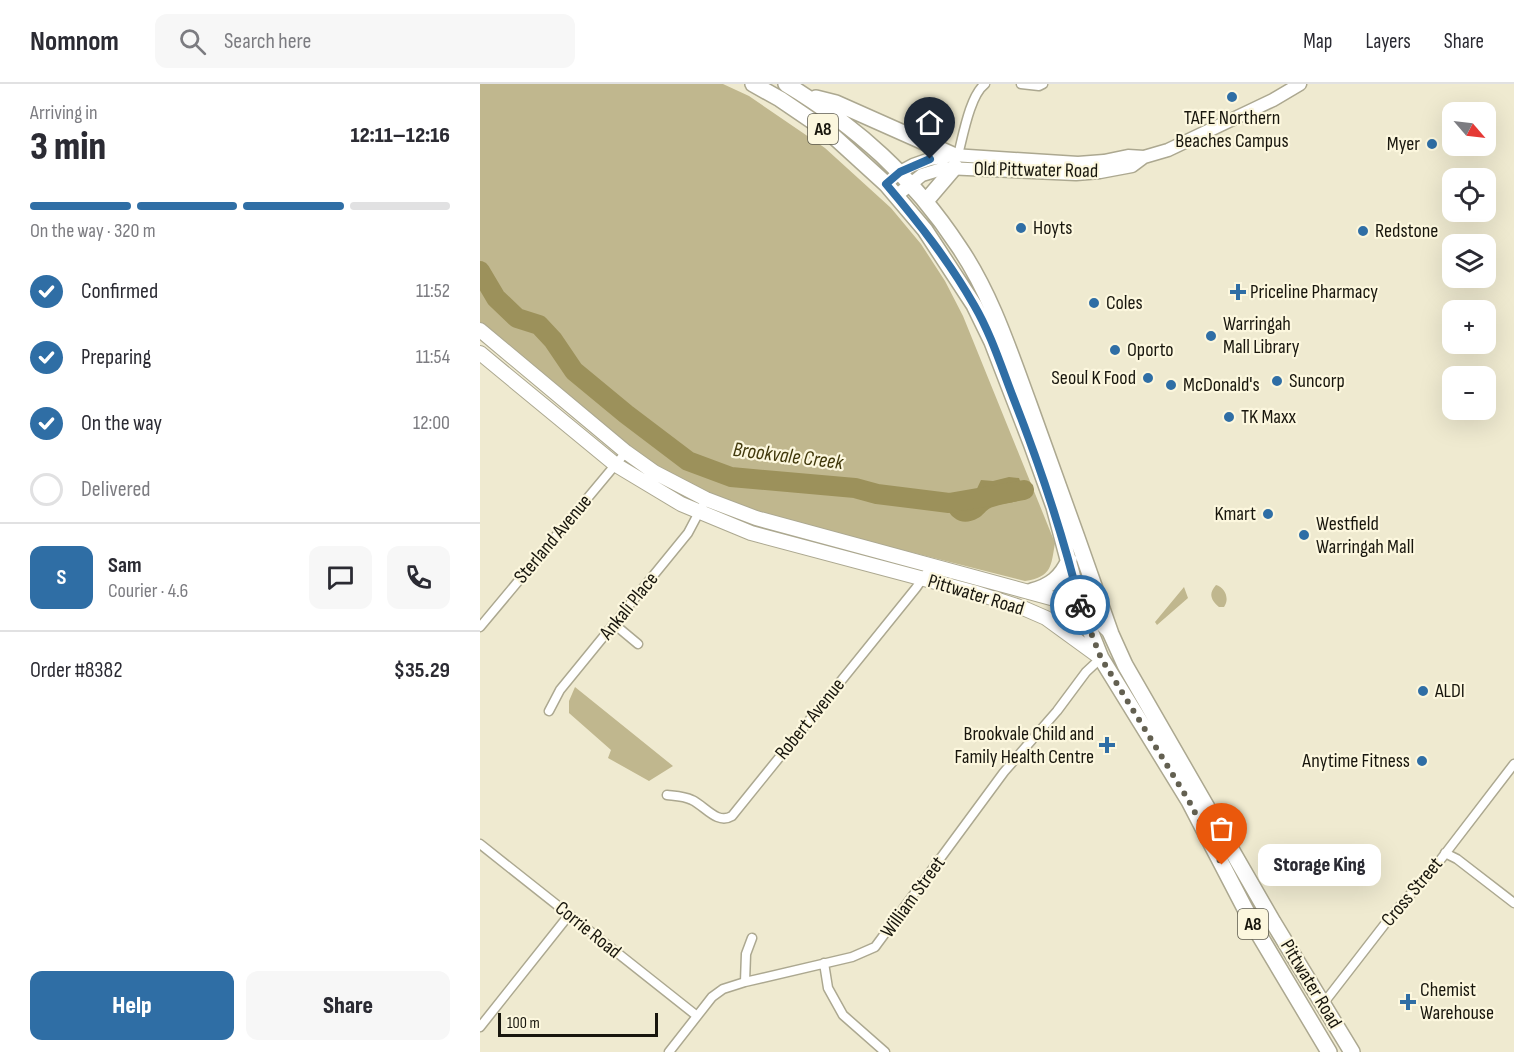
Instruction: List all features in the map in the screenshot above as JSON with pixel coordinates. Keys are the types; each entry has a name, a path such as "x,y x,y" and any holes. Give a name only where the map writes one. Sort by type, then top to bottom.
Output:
{"highway":[{"name":"A8","path":"753,84 780,99 830,133 891,190 943,255 983,323 1031,443 1054,507 1081,608 1101,658"},
{"name":"A8","path":"786,84 848,124 905,177 926,201 969,262 996,317 1111,634"},
{"path":"805,95 836,103 955,159 926,201"},
{"path":"1032,591 1052,583 1064,570 1069,560"},
{"name":"Pittwater Road","path":"1111,634 1125,665 1352,1052"},
{"name":"Pittwater Road","path":"1101,658 1189,801 1255,928 1329,1052"},
{"name":"Cross Street","path":"1309,1019 1323,1004"}],"main road":[{"name":"Pittwater Road","path":"480,330 626,452 654,472 706,499 756,519 1032,591 1081,608 1098,620 1111,634"},
{"name":"Pittwater Road","path":"480,353 616,465 653,489 700,514 751,534 1023,608 1046,618 1101,658"}],"street":[{"path":"955,159 973,101 978,89 984,84"},
{"path":"1021,84 1039,86 1043,84"},
{"name":"Old Pittwater Road","path":"891,190 930,159 955,159 1076,174 1132,166 1144,157 1168,150 1273,100 1300,84"},
{"name":"Sterland Avenue","path":"480,627 626,452"},
{"name":"Ankali Place","path":"549,711 560,690 688,533 706,499"},
{"name":"Robert Avenue","path":"667,795 691,799 719,818 726,819 732,816 932,565"},
{"path":"614,624 638,644"},
{"name":"William Street","path":"669,1052 717,993 745,982 868,952 881,940 1004,772 1086,672 1101,658"},
{"name":"Cross Street","path":"1323,1004 1514,764"},
{"name":"Corrie Road","path":"480,844 697,1016"},
{"path":"1445,853 1457,859 1514,903"},
{"path":"480,1027 569,915"},
{"path":"745,982 746,954 752,938"},
{"path":"824,963 828,988 843,1015 885,1052"}],"shaded area":[{"path":"480,84 723,84 749,96 825,148 891,208 921,244 945,281 963,316 1055,543 1049,569 1041,577 1025,581 756,513 681,481 633,451 480,322"},
{"path":"1009,477 1019,478 1026,497 991,508 980,517 966,522 955,519 948,511 944,499 974,495 981,480 993,481"},
{"path":"1216,585 1226,594 1227,600 1224,607 1219,607 1212,599 1211,594"},
{"path":"1184,587 1188,598 1157,625 1155,622"},
{"path":"575,687 673,766 649,781 608,758 611,750 569,713 569,701"}],"waterway":[{"name":"Brookvale Creek","path":"480,271 496,298 517,318 539,325 553,340 574,371 688,461 731,477 855,488 877,494 949,503 1024,490"}],"way so far":[{"path":"1080,605 1101,658 1189,801 1222,865"}],"place":[{"name":"TAFE Northern Beaches Campus","path":"1232,97"},
{"name":"Myer","path":"1432,144"},
{"name":"Hoyts","path":"1021,228"},
{"name":"Redstone","path":"1363,231"},
{"name":"Priceline Pharmacy","path":"1238,292"},
{"name":"Coles","path":"1094,303"},
{"name":"Warringah Mall Library","path":"1211,336"},
{"name":"Oporto","path":"1115,350"},
{"name":"Seoul K Food","path":"1148,378"},
{"name":"Suncorp","path":"1277,381"},
{"name":"McDonald's","path":"1171,385"},
{"name":"TK Maxx","path":"1229,417"},
{"name":"Kmart","path":"1268,514"},
{"name":"Westfield Warringah Mall","path":"1304,535"},
{"name":"ALDI","path":"1423,691"},
{"name":"Brookvale Child and Family Health Centre","path":"1107,745"},
{"name":"Anytime Fitness","path":"1422,761"},
{"name":"Storage King","path":"1222,865"},
{"name":"Chemist Warehouse","path":"1408,1002"}],"route":[{"path":"930,159 900,172 886,184 943,255 974,305 992,342 1054,507 1080,605"}]}
